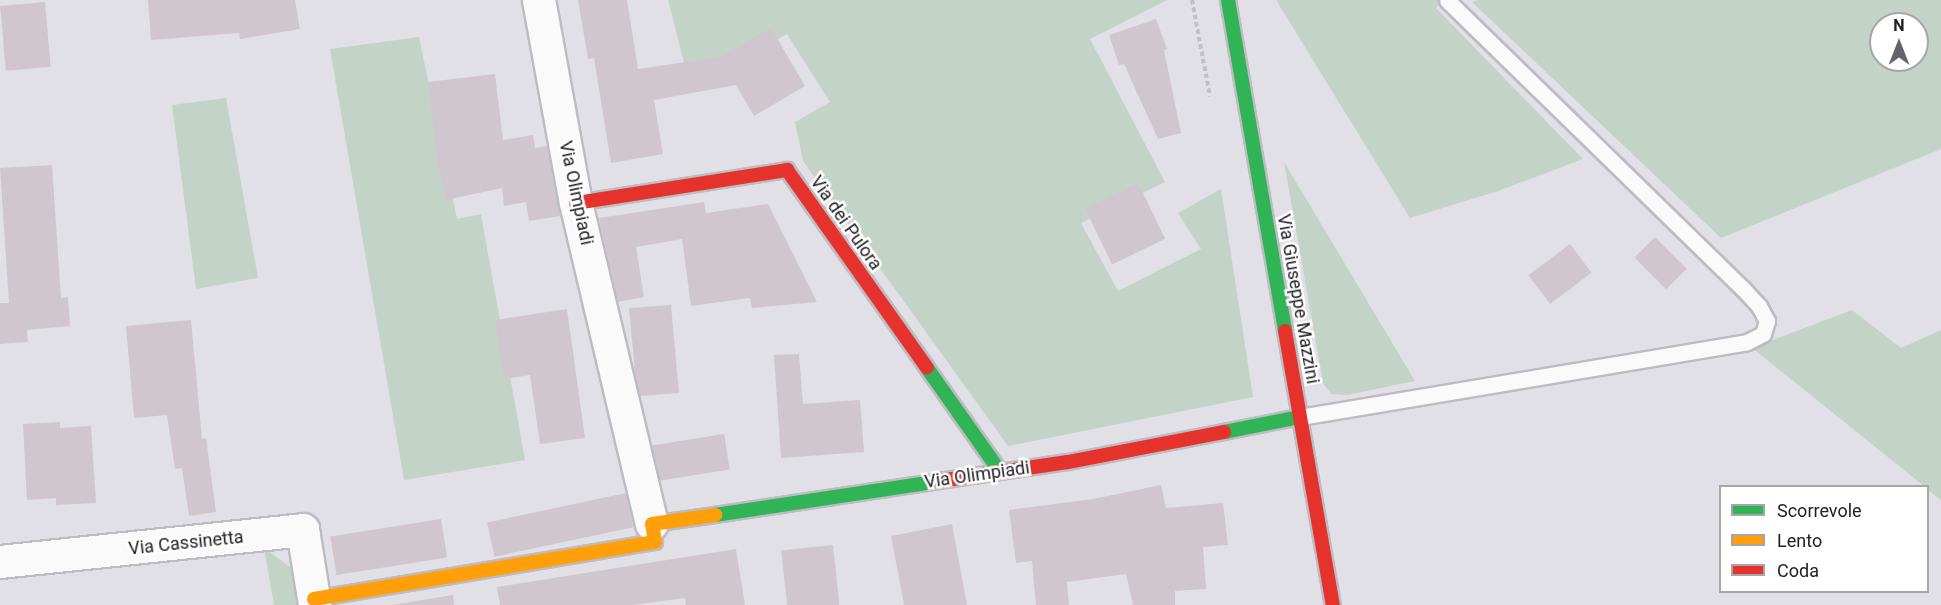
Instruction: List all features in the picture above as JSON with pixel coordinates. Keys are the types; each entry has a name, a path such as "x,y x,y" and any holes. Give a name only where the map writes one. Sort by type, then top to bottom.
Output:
{"street":[{"name":"Via Olimpiadi","path":"539,0 576,203 652,524 999,470 1100,457 1300,417"},
{"name":"Via Giuseppe Mazzini","path":"1228,0 1334,605"},
{"name":"Via dei Pulora","path":"576,203 787,171 999,470"},
{"path":"314,602 655,542 652,524"},
{"name":"Via Cassinetta","path":"0,562 303,530 314,602"}],"lane":[{"path":"1300,417 1747,342 1763,334 1767,321 1759,306 1748,294 1453,3"}],"green space":[{"path":"668,0 1167,0 1090,39 1165,182 1081,223 1118,291 1201,249 1178,213 1221,189 1253,397 1008,446 803,161 795,122 830,102 787,34 736,63 686,70"},
{"path":"1276,0 1441,0 1436,8 1583,159 1498,191 1410,218"},
{"path":"1479,0 1941,0 1941,149 1721,238 1472,2"},
{"path":"419,37 457,219 481,214 525,460 404,480 330,49"},
{"path":"226,98 258,278 196,289 172,105"},
{"path":"1284,162 1415,381 1347,395 1331,394 1323,383"},
{"path":"1852,310 1901,348 1941,330 1941,500 1929,491 1929,485 1923,485 1752,348"},
{"path":"264,548 300,574 304,605 274,605"}],"building":[{"path":"148,0 295,0 300,29 240,39 239,33 151,40"},
{"path":"578,0 627,0 638,69 720,57 771,28 805,86 754,116 736,85 654,100 663,154 611,163 594,58 588,59"},
{"path":"45,2 51,67 6,71 0,6"},
{"path":"1156,19 1167,49 1164,50 1181,133 1158,139 1124,64 1119,65 1109,35"},
{"path":"495,74 503,140 533,135 535,148 547,146 560,216 529,221 526,202 504,206 502,188 446,200 438,165 428,82"},
{"path":"52,165 61,298 68,297 70,326 27,330 28,342 0,344 0,303 9,303 0,168"},
{"path":"1138,183 1165,239 1112,265 1085,209"},
{"path":"704,202 706,213 768,204 817,302 752,308 750,298 691,306 682,239 636,247 644,297 618,302 599,218"},
{"path":"1655,237 1687,269 1666,289 1634,258"},
{"path":"1570,244 1592,273 1550,304 1528,275"},
{"path":"671,305 679,393 640,396 635,372 629,308"},
{"path":"567,309 585,438 540,444 530,375 504,379 495,320"},
{"path":"191,320 202,439 206,438 216,512 189,516 182,468 175,469 167,415 134,418 126,326"},
{"path":"799,354 803,404 860,400 864,452 781,458 774,355"},
{"path":"60,422 60,428 91,426 96,503 56,505 56,498 27,500 23,424"},
{"path":"724,434 730,470 658,481 652,445"},
{"path":"1161,485 1166,508 1223,503 1228,545 1203,547 1206,589 1175,591 1175,605 1133,605 1126,574 1067,582 1069,605 1036,605 1032,561 1016,563 1009,510 1093,499"},
{"path":"626,493 633,527 494,557 487,523"},
{"path":"441,519 447,558 336,575 330,537"},
{"path":"952,524 967,605 904,605 891,536"},
{"path":"833,545 839,605 787,605 781,550"},
{"path":"736,549 745,605 686,605 685,598 633,605 500,605 497,587"},
{"path":"453,595 454,605 392,605"}],"traffic: fast":[{"path":"1228,0 1285,331"},
{"path":"927,368 999,470"},
{"path":"1224,432 1300,417"},
{"path":"715,515 939,481"}],"traffic: slow":[{"path":"314,599 655,542 652,524 715,515"}],"traffic: jam":[{"path":"576,203 787,170 927,368"},
{"path":"1285,331 1333,605"},
{"path":"939,481 1068,462 1224,432"}]}
